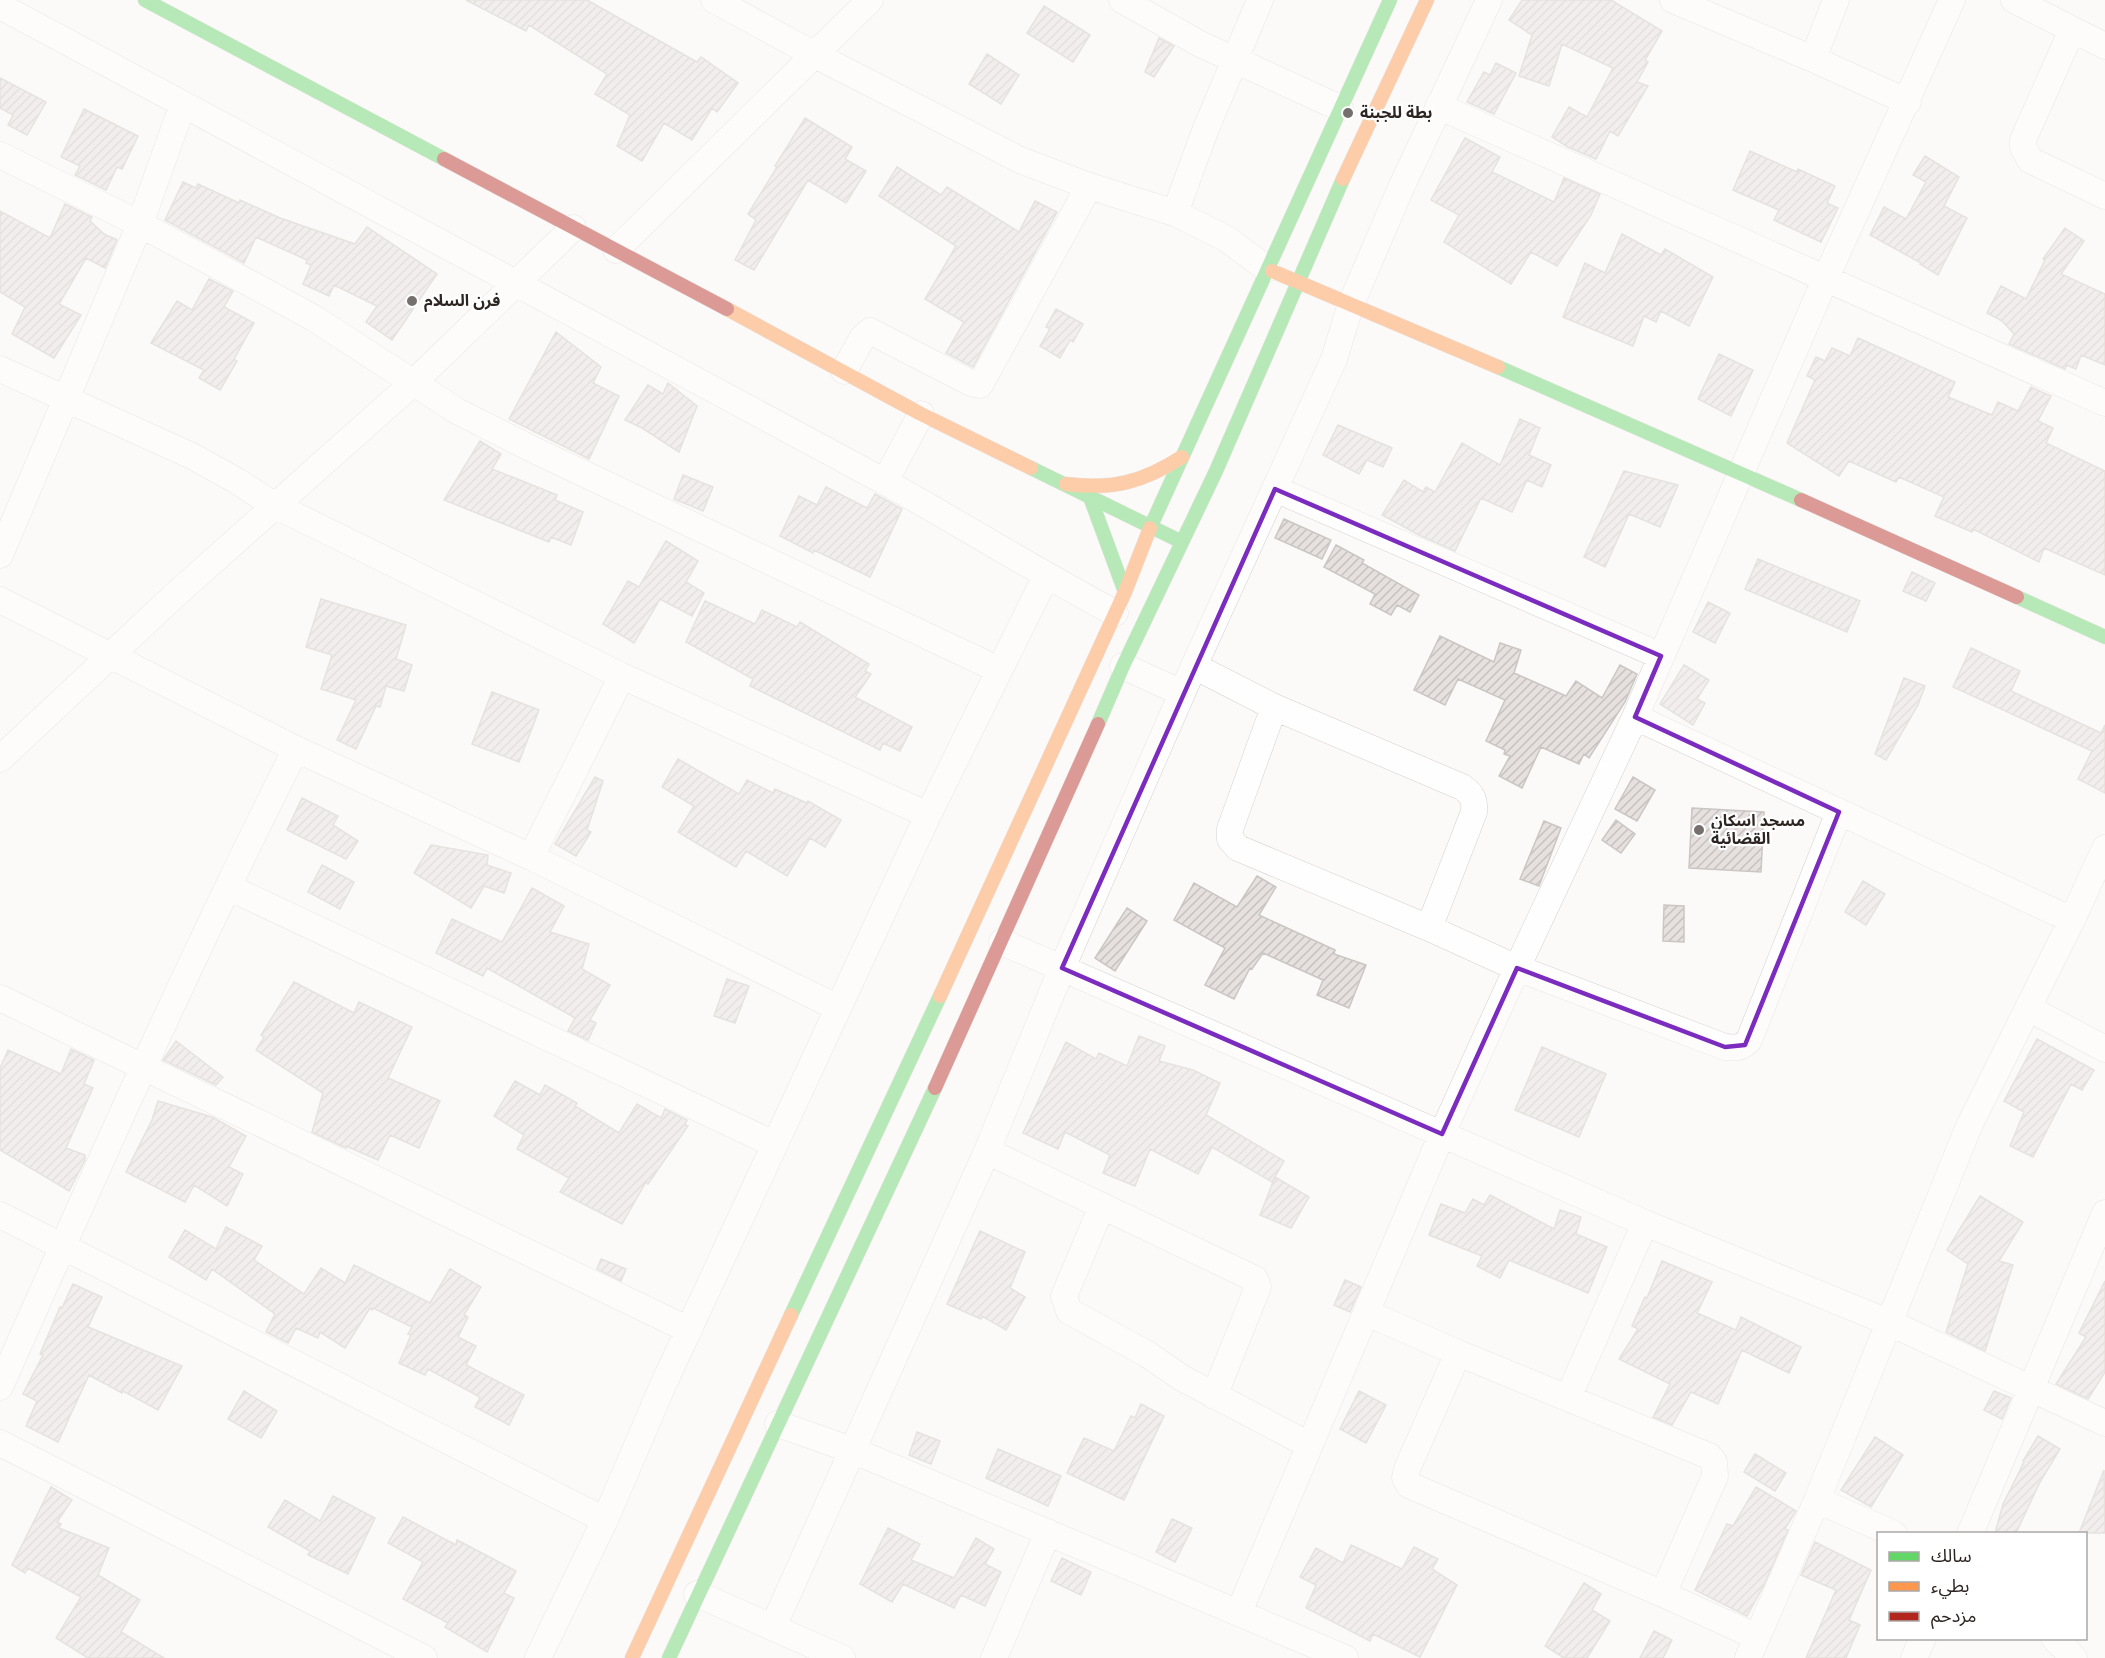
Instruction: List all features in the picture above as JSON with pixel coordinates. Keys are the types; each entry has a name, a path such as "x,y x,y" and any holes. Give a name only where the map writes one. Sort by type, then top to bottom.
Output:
{"main road":[{"path":"145,0 173,6 573,228 844,370 921,414 1182,542"},
{"path":"632,1658 903,1078 1390,0"},
{"path":"673,1656 697,1594 925,1111 1123,666 1216,471 1357,147 1427,0"},
{"path":"1267,268 1742,473 2105,637"},
{"path":"1066,484 1086,487 1128,484 1147,478 1182,457"},
{"path":"1090,497 1120,602"}],"street":[{"path":"714,0 815,55 1020,160 1089,186 1175,213 1227,239 1267,268"},
{"path":"616,250 870,0"},
{"path":"1122,0 1176,31 1234,60 1340,108"},
{"path":"1175,213 1234,60 1260,0"},
{"path":"773,1627 987,1151 1062,968 1182,693 1334,360 1351,304 1438,105 1489,0"},
{"path":"1672,0 1908,102"},
{"path":"1813,59 1836,0"},
{"path":"1239,1612 1442,1134 1635,717 1825,280 1908,102 1952,0"},
{"path":"2014,0 2105,46"},
{"path":"0,6 885,482 1046,576 1120,602"},
{"path":"2072,30 2023,140 2023,147 2030,160 2105,196"},
{"path":"0,555 140,224 183,104"},
{"path":"1438,105 1825,280 2105,403"},
{"path":"0,155 140,224 312,317 457,411 536,451 999,670"},
{"path":"844,370 863,337 870,331 971,383 980,385 1089,186"},
{"path":"0,759 109,655 274,505 413,384 573,228"},
{"path":"0,369 200,460 274,505 622,675 928,815"},
{"path":"885,482 921,414"},
{"path":"1275,489 1661,656"},
{"path":"538,1658 605,1520 774,1144 928,815 1046,576"},
{"path":"0,600 296,749 531,857 838,1008"},
{"path":"1123,666 1182,693"},
{"path":"1194,666 1274,707 1469,792 1475,801 1474,812 1429,928"},
{"path":"531,857 622,675"},
{"path":"1274,707 1230,829 1230,839 1238,848 1429,928 1517,968 1725,1047 1738,1048 1749,1040 1839,812"},
{"path":"1635,717 2072,920"},
{"path":"0,1387 144,1068 228,887 296,749"},
{"path":"1458,1353 1407,1469 1404,1478 1409,1485 1663,1594 1752,1648 1816,1500 1969,1126 2103,857"},
{"path":"228,887 774,1144"},
{"path":"1002,942 1645,1223 1888,1322 2105,1423"},
{"path":"0,998 689,1330"},
{"path":"2028,1008 2105,1049"},
{"path":"987,1151 1251,1276 1257,1282 1258,1287 1214,1396"},
{"path":"1102,1206 1064,1296 1069,1311 1135,1346 1182,1378 1214,1396 1309,1445"},
{"path":"1970,1532 2105,1213"},
{"path":"0,1215 605,1520"},
{"path":"1568,1398 1645,1223"},
{"path":"1367,1314 1709,1456 1714,1462 1715,1476 1663,1594"},
{"path":"778,1424 852,1450 1345,1658"},
{"path":"0,1443 424,1658"},
{"path":"1816,1500 1892,1532"},
{"path":"994,1658 1048,1532"},
{"path":"697,1594 843,1658"},
{"path":"1914,1658 1922,1640"},
{"path":"2056,1640 2074,1658"}],"highlighted area":[{"path":"1275,489 1661,656 1635,717 1839,812 1745,1045 1725,1047 1517,968 1442,1134 1062,968"}],"building":[{"path":"466,0 587,0 697,62 701,57 738,83 717,112 712,108 692,140 664,123 642,161 617,146 630,115 595,94 607,74 529,25 526,31"},
{"path":"1522,0 1611,0 1662,31 1645,60 1648,62 1637,82 1648,86 1618,136 1610,131 1596,159 1552,137 1569,107 1587,117 1613,68 1562,44 1549,86 1519,76 1532,35 1509,20"},
{"path":"1044,6 1090,35 1073,62 1027,33"},
{"path":"1159,38 1174,46 1154,77 1145,72"},
{"path":"987,54 1019,75 1001,104 969,84"},
{"path":"1496,63 1516,73 1494,114 1467,102 1484,72 1490,75"},
{"path":"0,78 46,102 27,135 8,125 13,115 0,108"},
{"path":"84,109 138,136 122,169 117,167 106,190 75,175 80,166 61,157"},
{"path":"805,118 852,147 845,159 866,171 846,203 808,180 754,270 735,260 756,220 748,214"},
{"path":"1465,138 1500,157 1492,172 1554,202 1564,178 1600,194 1591,215 1557,266 1531,252 1511,284 1444,242 1459,215 1431,200"},
{"path":"1750,151 1835,186 1827,203 1838,208 1821,242 1774,220 1779,210 1733,190"},
{"path":"1925,156 1959,177 1944,206 1967,218 1938,275 1870,235 1884,207 1906,219 1926,182 1913,175"},
{"path":"897,167 941,195 947,187 1019,232 1035,201 1057,212 973,367 946,353 964,322 925,299 956,246 879,196"},
{"path":"183,182 196,188 198,184 239,203 240,200 280,218 355,244 367,227 437,274 392,340 366,322 377,306 334,285 329,296 303,284 311,265 306,263 307,260 256,237 244,263 165,220"},
{"path":"65,204 92,217 90,221 104,234 117,240 105,268 86,258 59,304 81,315 54,358 12,334 25,307 0,292 0,211 50,238"},
{"path":"2065,228 2084,241 2061,274 2105,294 2105,365 2081,355 2076,369 2067,365 2065,369 2009,344 2014,334 2002,321 1987,313 2001,286 2026,299 2045,260 2043,259"},
{"path":"1622,234 1661,255 1665,249 1713,277 1689,326 1661,311 1656,322 1644,316 1633,346 1563,317 1585,263 1605,273"},
{"path":"209,279 233,291 224,307 254,323 234,359 237,361 220,390 199,378 204,370 151,343 177,301 192,310"},
{"path":"1056,309 1083,324 1073,342 1070,340 1060,358 1040,346 1050,329 1046,327"},
{"path":"556,332 601,367 593,383 619,396 589,459 509,419"},
{"path":"1858,338 1955,382 1948,397 1992,415 1998,402 2018,411 2031,387 2051,396 2038,421 2053,428 2046,443 2105,471 2105,575 2044,548 2039,562 1973,529 1972,532 1935,516 1944,497 1899,477 1896,482 1849,461 1839,476 1787,443 1815,380 1807,376 1816,357 1825,361 1832,348 1850,356"},
{"path":"1719,354 1753,370 1731,416 1698,399"},
{"path":"668,383 697,406 679,452 625,420 648,385 663,394"},
{"path":"1520,419 1540,428 1529,455 1551,465 1542,487 1527,480 1512,512 1481,498 1455,551 1382,515 1404,480 1423,492 1426,487 1435,492 1462,443 1500,465"},
{"path":"1338,425 1392,448 1383,467 1367,460 1359,474 1323,455"},
{"path":"480,441 501,454 492,469 557,495 555,500 583,512 571,545 551,537 549,542 444,500"},
{"path":"1624,471 1678,485 1660,527 1629,514 1605,567 1584,557"},
{"path":"683,475 713,487 703,511 674,499"},
{"path":"826,487 867,508 875,494 902,509 870,577 780,536 799,496 817,505"},
{"path":"1284,519 1331,540 1322,559 1275,538"},
{"path":"666,541 698,561 686,582 704,593 692,616 660,599 634,643 603,624 628,581 639,587"},
{"path":"1336,545 1364,560 1362,563 1419,595 1410,612 1397,605 1391,615 1370,604 1375,594 1324,567"},
{"path":"1758,559 1860,601 1847,632 1745,589"},
{"path":"1912,572 1935,583 1926,601 1903,591"},
{"path":"321,599 406,625 396,659 412,665 404,691 386,686 380,707 376,706 356,749 337,740 356,700 321,689 332,655 306,647"},
{"path":"705,601 755,624 762,610 797,627 800,622 869,664 865,671 871,674 855,697 912,727 900,751 883,743 880,750 750,686 753,679 686,642"},
{"path":"1708,602 1730,613 1715,643 1693,632"},
{"path":"1440,636 1494,662 1500,643 1521,650 1514,673 1566,696 1576,681 1602,698 1620,665 1637,674 1625,702 1589,758 1584,754 1579,764 1541,747 1522,788 1499,776 1510,756 1504,754 1505,750 1486,741 1505,700 1458,679 1445,705 1414,690"},
{"path":"1971,648 2020,671 2011,691 2101,733 2105,725 2105,793 2078,779 2092,751 1953,687"},
{"path":"1684,665 1709,680 1697,699 1705,703 1693,725 1660,704"},
{"path":"1904,678 1925,686 1918,705 1886,760 1875,754"},
{"path":"492,692 539,710 519,762 472,744"},
{"path":"678,759 739,794 747,780 773,793 775,789 807,803 808,801 841,820 825,847 810,838 787,876 746,851 736,867 678,832 694,806 662,787"},
{"path":"595,777 603,781 587,830 591,832 576,856 555,844"},
{"path":"1633,777 1655,790 1637,821 1615,809"},
{"path":"302,798 338,816 333,825 358,841 346,859 287,830"},
{"path":"1692,808 1764,812 1761,872 1689,868"},
{"path":"1616,820 1635,834 1621,853 1602,840"},
{"path":"1544,821 1561,828 1539,886 1520,879"},
{"path":"431,845 488,855 487,865 511,873 504,893 484,886 471,908 414,873"},
{"path":"322,865 354,882 340,909 308,892"},
{"path":"1257,876 1276,887 1259,915 1335,950 1334,954 1366,965 1349,1008 1317,995 1323,980 1263,953 1252,969 1250,968 1234,999 1205,985 1225,948 1174,920 1194,883 1237,907"},
{"path":"1863,881 1885,894 1866,925 1845,912"},
{"path":"532,888 564,906 550,932 589,944 582,969 610,985 590,1020 596,1023 588,1040 568,1031 575,1018 487,968 483,976 436,953 452,919 502,942"},
{"path":"1664,905 1684,906 1684,942 1663,941"},
{"path":"1127,908 1147,921 1115,971 1095,958"},
{"path":"727,979 749,986 735,1023 714,1016"},
{"path":"294,982 354,1013 359,1002 412,1027 388,1078 440,1101 419,1148 390,1135 378,1160 312,1132 323,1093 256,1050 264,1037 261,1035"},
{"path":"1139,1036 1165,1046 1159,1061 1193,1070 1220,1083 1206,1115 1284,1161 1272,1182 1212,1147 1198,1174 1150,1149 1135,1186 1103,1173 1110,1155 1065,1132 1058,1149 1023,1133 1066,1042 1096,1059 1099,1053 1127,1066"},
{"path":"2037,1039 2094,1070 2082,1090 2071,1084 2033,1157 2010,1146 2024,1112 2004,1101"},
{"path":"176,1041 223,1077 216,1085 163,1060"},
{"path":"1542,1047 1606,1074 1579,1137 1515,1110"},
{"path":"71,1049 94,1060 84,1084 93,1088 66,1148 85,1155 85,1160 69,1191 0,1150 0,1068 8,1050 61,1074"},
{"path":"515,1081 540,1095 545,1085 577,1103 575,1106 619,1133 637,1104 661,1118 665,1109 687,1120 685,1125 688,1126 648,1184 646,1182 622,1224 560,1192 569,1178 517,1149 524,1135 494,1116"},
{"path":"158,1101 212,1117 246,1136 229,1167 243,1174 227,1206 194,1185 185,1202 126,1172 152,1120"},
{"path":"1275,1177 1309,1197 1291,1228 1260,1215"},
{"path":"1490,1195 1554,1229 1560,1210 1581,1217 1576,1234 1607,1247 1588,1293 1509,1260 1500,1278 1477,1266 1482,1256 1429,1235 1441,1204 1465,1213 1473,1199 1484,1205"},
{"path":"1980,1196 2023,1222 1999,1261 2013,1265 1985,1351 1946,1332 1968,1264 1947,1250"},
{"path":"226,1227 262,1246 254,1260 304,1294 321,1268 345,1283 354,1265 430,1303 450,1269 481,1287 464,1315 468,1317 458,1337 476,1346 466,1365 524,1395 509,1425 475,1407 480,1397 428,1369 425,1375 399,1363 412,1327 370,1308 345,1348 320,1332 318,1338 296,1328 288,1343 266,1332 275,1314 212,1269 206,1280 169,1257 185,1230 216,1249"},
{"path":"980,1231 1025,1252 1010,1288 1025,1297 1006,1330 982,1316 981,1319 947,1304"},
{"path":"601,1259 626,1269 621,1281 597,1269"},
{"path":"1662,1261 1712,1282 1697,1313 1736,1330 1741,1317 1801,1347 1789,1373 1742,1350 1718,1404 1691,1392 1672,1425 1653,1417 1670,1384 1619,1359 1638,1329 1632,1326 1645,1297 1647,1298"},
{"path":"1345,1280 1361,1287 1350,1312 1334,1305"},
{"path":"2105,1281 2105,1372 2088,1399 2056,1384 2086,1337 2079,1333"},
{"path":"73,1284 102,1297 88,1327 182,1366 158,1410 89,1375 58,1442 26,1426 37,1401 23,1394 43,1355 40,1354 60,1307 62,1308"},
{"path":"244,1391 277,1411 261,1438 228,1419"},
{"path":"1359,1391 1386,1405 1366,1443 1340,1429"},
{"path":"1994,1391 2011,1398 2002,1419 1984,1410"},
{"path":"1141,1404 1164,1416 1124,1500 1067,1473 1084,1438 1114,1451 1131,1416 1135,1418"},
{"path":"917,1432 940,1441 931,1464 909,1455"},
{"path":"2038,1436 2060,1449 2040,1482 2016,1532 1995,1532 2003,1504 2023,1461"},
{"path":"1875,1437 1903,1455 1871,1507 1841,1490"},
{"path":"998,1449 1061,1476 1048,1506 986,1478"},
{"path":"1755,1454 1786,1473 1775,1491 1744,1472"},
{"path":"2104,1470 2105,1533 2079,1532"},
{"path":"51,1487 72,1500 57,1522 61,1524 59,1528 109,1548 98,1575 140,1600 121,1632 164,1658 88,1658 56,1638 81,1597 28,1568 25,1573 12,1565"},
{"path":"1756,1487 1796,1511 1785,1529 1788,1530 1764,1585 1747,1616 1695,1590 1727,1524 1733,1526"},
{"path":"333,1496 375,1518 348,1574 308,1555 310,1551 268,1527 285,1500 320,1521"},
{"path":"403,1517 456,1545 457,1540 516,1571 504,1593 514,1598 487,1652 445,1627 448,1623 403,1599 423,1562 388,1543"},
{"path":"1172,1519 1192,1528 1175,1562 1156,1552"},
{"path":"888,1528 920,1544 911,1560 954,1578 976,1538 994,1549 985,1564 1001,1572 985,1606 961,1595 954,1608 903,1584 892,1602 860,1584"},
{"path":"1815,1542 1871,1570 1849,1620 1860,1625 1846,1658 1806,1658 1836,1590 1801,1575"},
{"path":"1351,1545 1402,1569 1414,1547 1438,1559 1432,1569 1457,1585 1420,1657 1373,1634 1370,1641 1306,1608 1316,1585 1300,1577 1316,1548 1343,1563"},
{"path":"1062,1558 1091,1572 1081,1595 1051,1581"},
{"path":"1584,1583 1601,1594 1592,1610 1610,1621 1587,1658 1564,1658 1545,1646"},
{"path":"1654,1631 1672,1640 1663,1658 1640,1658"}],"traffic: fast":[{"path":"145,0 444,159"},
{"path":"1150,528 1390,0"},
{"path":"1098,724 1123,666 1216,471 1343,179"},
{"path":"1498,367 1801,500"},
{"path":"1031,468 1182,542"},
{"path":"1090,497 1125,592"},
{"path":"2017,597 2105,637"},
{"path":"791,1315 940,996"},
{"path":"669,1658 935,1088"}],"traffic: slow":[{"path":"1343,179 1427,0"},
{"path":"1272,271 1498,367"},
{"path":"727,309 921,414 1031,468"},
{"path":"1066,484 1098,486 1127,482 1154,473 1182,457"},
{"path":"940,996 1125,592 1150,528"},
{"path":"632,1658 791,1315"}],"traffic: jam":[{"path":"444,159 727,309"},
{"path":"1801,500 2017,597"},
{"path":"935,1088 1098,724"}],"place":[{"name":"بطة للجبنة","path":"1348,113"},
{"name":"فرن السلام","path":"412,301"},
{"name":"مسجد اسكان القضائية","path":"1699,830"}]}
